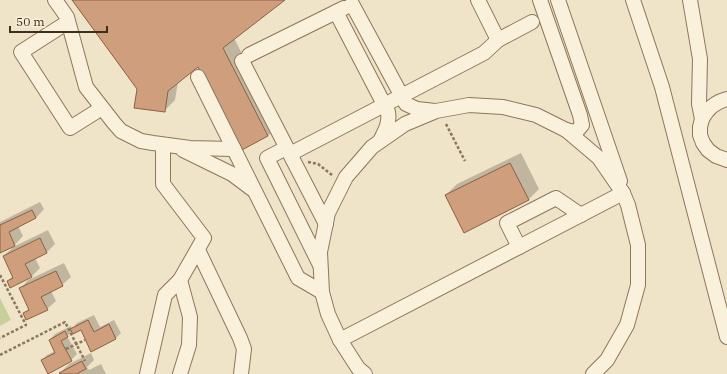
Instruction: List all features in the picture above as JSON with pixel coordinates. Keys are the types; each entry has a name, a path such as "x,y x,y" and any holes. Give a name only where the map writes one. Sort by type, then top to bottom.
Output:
{"lane":[{"path":"55,0 67,17 86,87 118,127 131,136 142,141 190,148 234,149"},
{"path":"478,0 498,40"},
{"path":"540,0 580,114 582,125 576,132 566,130"},
{"path":"558,0 626,199 638,245 638,285 627,324 607,360 593,374"},
{"path":"633,0 662,87 727,337"},
{"path":"690,0 700,59 699,104 702,119"},
{"path":"326,224 288,151 245,58 356,2 406,104 417,108 436,111"},
{"path":"336,12 388,112 389,119 387,127 379,142"},
{"path":"68,22 21,52 70,128 102,108"},
{"path":"321,268 267,158 288,151 384,105 484,53 498,40 532,22"},
{"path":"198,77 298,278 322,292"},
{"path":"727,99 712,105 706,111 700,127 700,135 708,150 716,156 727,160"},
{"path":"365,374 358,368 340,340 328,314 322,292 320,252 328,213 346,177 372,147 404,124 436,111 469,106 503,107 536,115 566,130 598,158 626,199"},
{"path":"170,145 227,171 255,192"},
{"path":"147,374 165,295 180,280 204,238 164,184 170,145"},
{"path":"519,247 507,224 556,198 581,215"},
{"path":"340,340 581,215 626,199"},
{"path":"198,250 244,349 241,374"},
{"path":"180,280 190,317 189,345 180,374"}],"path":[{"path":"446,124 465,161"},
{"path":"306,162 318,164 332,175"},
{"path":"0,275 26,325 0,338"},
{"path":"0,355 65,322 85,361"},
{"path":"66,349 85,340"}],"green space":[{"path":"0,298 11,320 0,326"}],"building":[{"path":"72,0 285,0 223,48 268,136 240,151 198,67 168,91 165,112 134,108 137,89"},
{"path":"510,163 529,200 464,233 445,195"},
{"path":"32,210 36,218 9,232 15,246 0,253 0,225"},
{"path":"40,238 47,253 25,264 32,277 10,288 7,281 13,278 3,256"},
{"path":"56,271 63,286 41,297 48,310 26,320 23,313 29,310 19,288"},
{"path":"88,320 94,332 109,324 116,339 91,352 81,330 73,334 70,329"},
{"path":"65,331 68,337 61,341 72,361 48,374 41,360 55,353 49,340"},
{"path":"82,361 86,369 78,374 59,373"}]}
